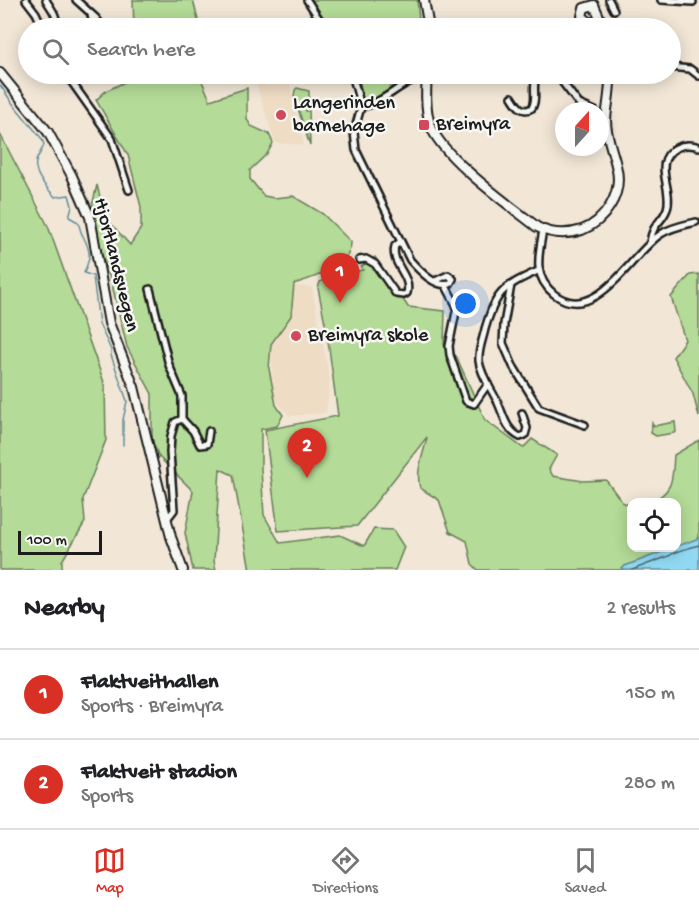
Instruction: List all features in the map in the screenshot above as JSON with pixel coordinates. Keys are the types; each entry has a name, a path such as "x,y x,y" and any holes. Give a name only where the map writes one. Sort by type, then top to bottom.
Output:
{"street":[{"path":"26,0 38,18"},
{"path":"46,0 56,18"},
{"path":"76,0 94,18"},
{"path":"307,0 319,18"},
{"path":"424,0 427,18"},
{"path":"609,0 614,10"},
{"path":"662,0 693,2"},
{"path":"584,18 582,16 584,8 592,3 599,18"},
{"path":"681,68 690,69 699,76"},
{"name":"Hjortlandsvegen","path":"0,73 48,132 72,176 90,218 109,323 126,364 139,405 167,519 183,570"},
{"path":"73,84 112,139 129,190"},
{"path":"355,84 361,107 354,132 356,150 410,260 435,281 446,286 457,307 449,346 466,401 474,404 488,384"},
{"path":"361,107 377,104 405,84"},
{"path":"427,84 426,112 434,134 444,148 499,196 543,230 556,233 577,232 601,218 611,206 618,184 609,143"},
{"path":"512,97 522,110 532,108 536,101 534,84"},
{"path":"564,84 577,102"},
{"path":"605,102 608,84"},
{"path":"650,242 654,226 667,208 669,200 664,170 667,157 672,151 684,145 699,147"},
{"path":"543,230 538,271 548,289 561,299 580,302 604,290 650,242 672,228 696,222"},
{"path":"359,260 366,259 375,264 396,294 404,295 407,293 408,286 396,261 394,251 400,242"},
{"path":"522,413 526,432 520,437 511,432 479,360 481,345 494,302 511,285 538,271"},
{"path":"435,281 450,275 453,277 453,282 446,286"},
{"path":"511,285 503,343 513,366 538,408 585,425"},
{"name":"Hjortlandsvegen","path":"150,289 170,365 182,396 182,419 175,422 171,435 174,510 167,519"},
{"path":"182,419 194,431 201,445 207,444 209,431"}],"shaded area":[{"name":"Langerinden barnehage","path":"256,84 264,84 267,87 271,84 290,84 304,145 275,143"},
{"name":"Breimyra skole","path":"292,286 312,287 330,381 326,413 289,416 273,397 270,321"}],"green space":[{"path":"133,0 193,0 198,18 134,18"},
{"path":"311,0 417,0 419,18 323,18"},
{"path":"120,84 203,84 210,100 247,88 247,119 251,126 269,134 273,143 267,154 250,170 250,179 264,196 274,198 293,196 323,214 351,242 350,251 338,265 320,275 294,284 291,316 271,344 269,369 276,405 283,415 277,426 261,429 264,515 280,543 340,535 364,546 374,529 393,530 404,547 395,570 250,570 233,475 220,469 214,561 216,570 193,570 185,533 193,491 159,457 152,441 152,394 127,347 102,255 92,206 97,185 105,217 130,245 141,228 141,207 128,155 96,100 106,91"},
{"path":"360,84 392,84 391,89 381,98 371,103 363,99"},
{"path":"297,88 309,91 309,106 305,106 306,111 309,110 310,146 294,96"},
{"path":"0,134 48,226 105,385 106,440 83,499 85,522 62,561 62,570 0,570"},
{"path":"375,257 408,307 445,311 444,345 456,356 485,420 523,448 532,439 557,455 549,469 553,476 583,481 606,480 622,502 627,504 627,552 663,552 625,566 621,570 478,570 472,564 467,541 450,532 439,500 420,488 419,468 427,437 357,526 278,531 265,430 338,416 327,333 318,288 320,282 329,277 363,270 361,267"},
{"path":"699,274 699,417 693,394 673,357 685,340 671,297 690,275"},
{"path":"675,422 676,432 674,433 656,436 651,433 652,423 654,426"},
{"path":"699,440 699,538 681,545 681,498 657,498 671,483 674,455"}],"water":[{"path":"699,538 699,570 621,570 625,566 662,552 681,552 681,545"}],"waterway":[{"path":"0,85 42,139 44,145 37,160 37,171 55,197 69,195 72,206 69,217 78,222 88,246 89,258 84,273 93,276 99,324 111,350 127,401 123,420 123,445"}],"place":[{"name":"Langerinden barnehage","path":"281,115"},
{"name":"Breimyra","path":"424,125"},
{"name":"Flaktveithallen","path":"340,303"},
{"name":"Breimyra skole","path":"296,336"},
{"name":"Flaktveit stadion","path":"307,478"}]}
